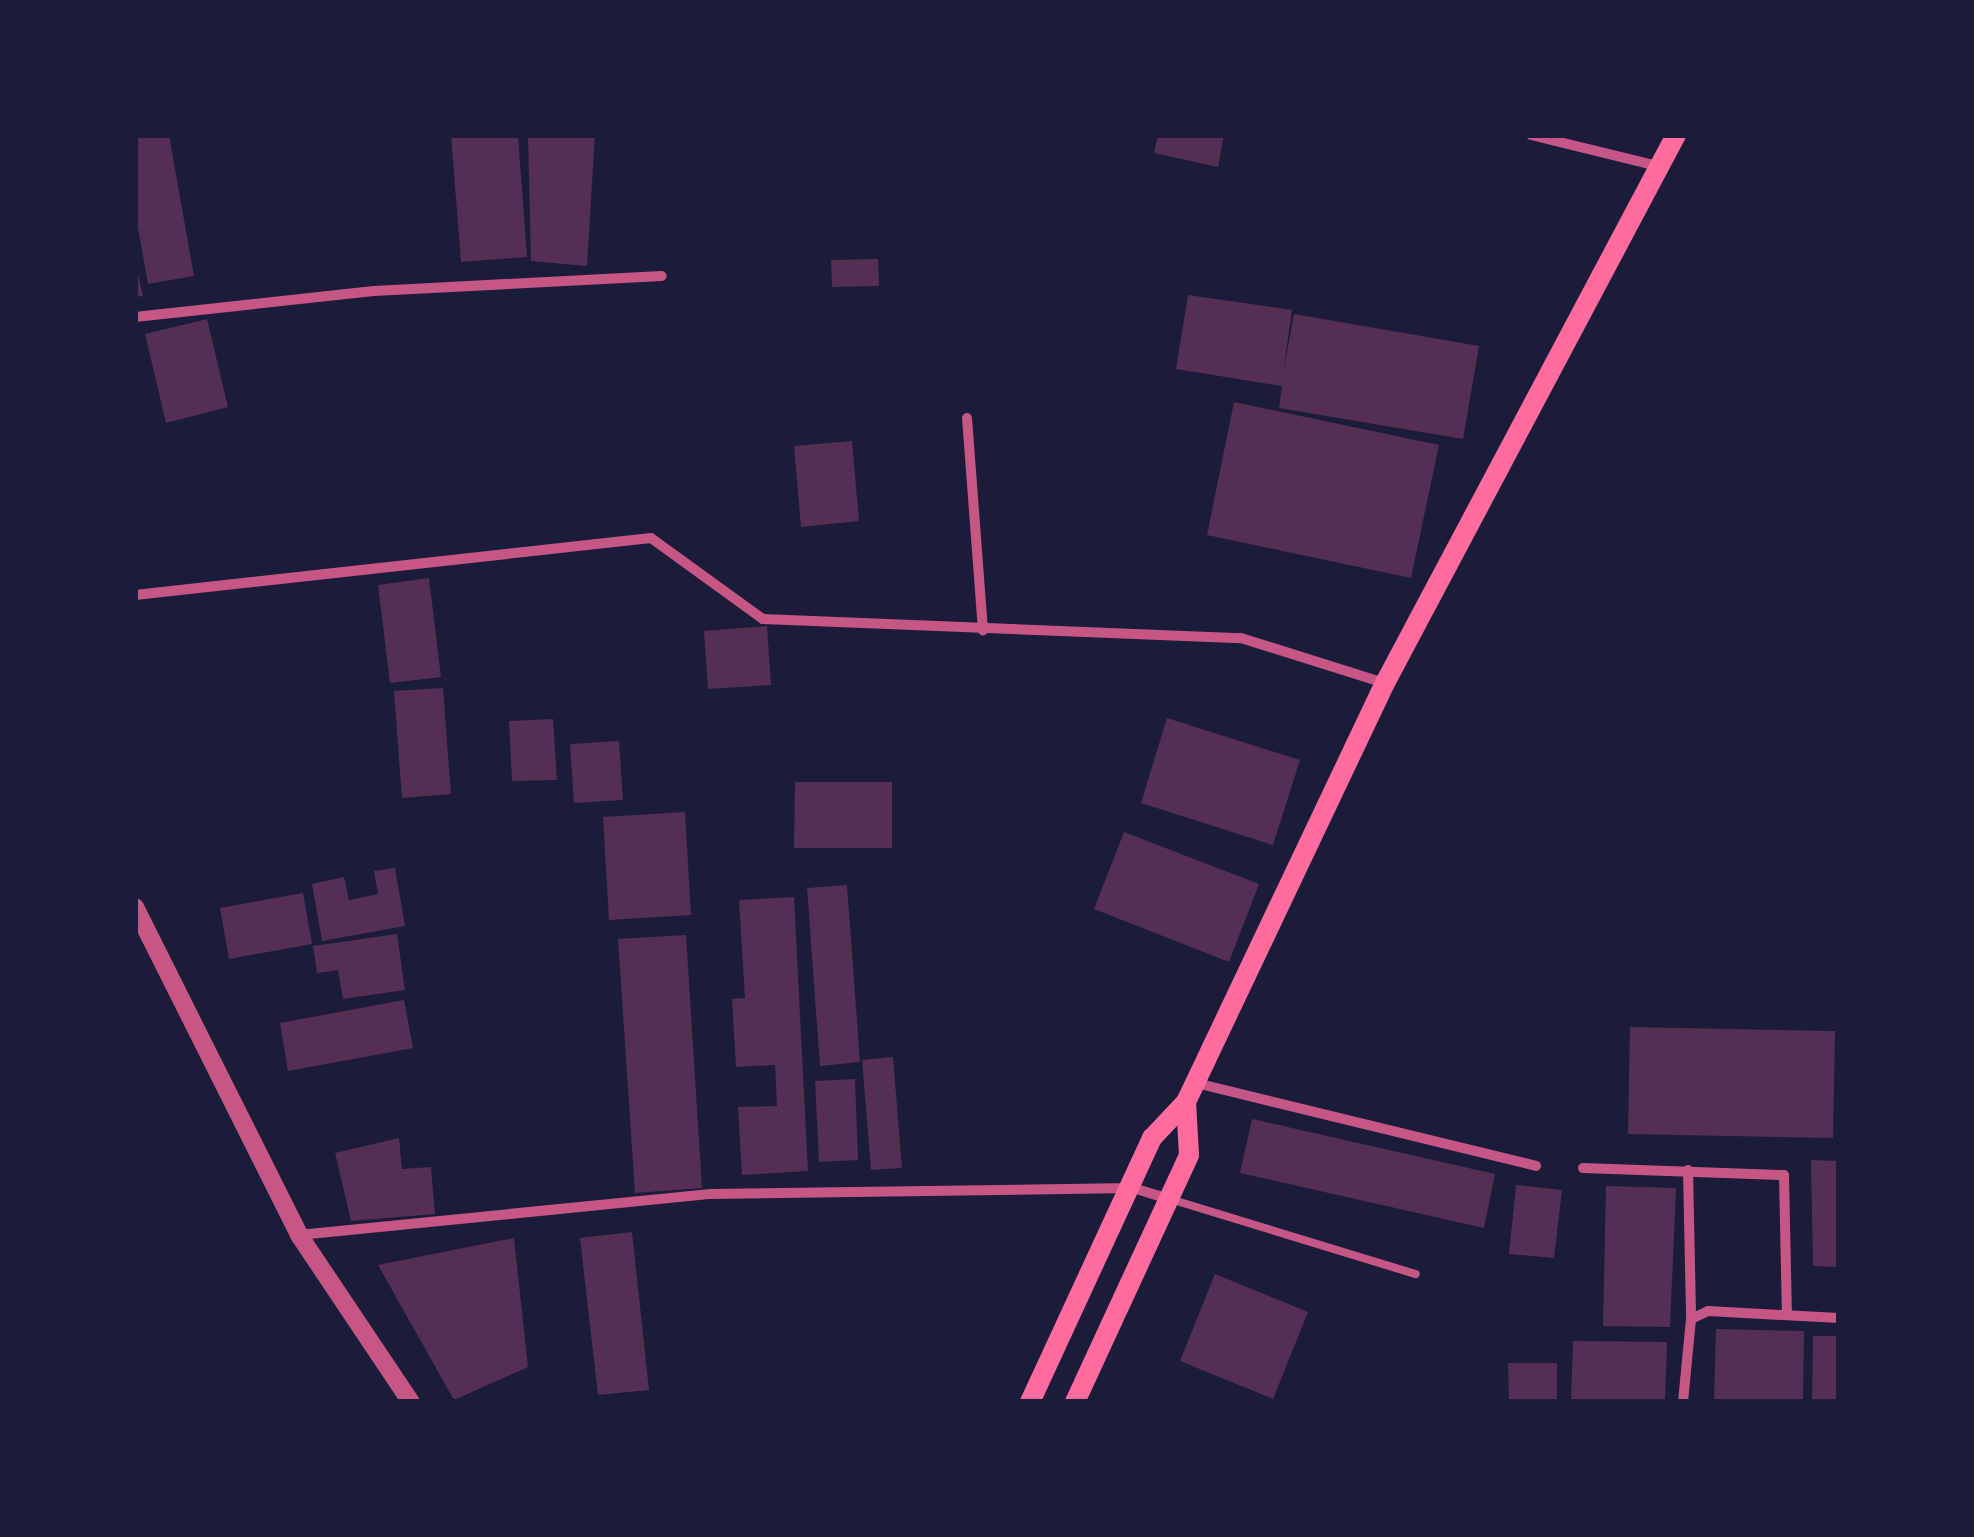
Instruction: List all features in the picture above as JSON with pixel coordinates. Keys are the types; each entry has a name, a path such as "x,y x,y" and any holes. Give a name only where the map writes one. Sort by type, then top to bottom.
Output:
{"main road":[{"path":"1030,1402 1133,1188 1152,1138 1191,1092 1386,683 1676,135"},
{"path":"1075,1402 1189,1155 1191,1092"}],"street":[{"path":"1531,135 1661,167"},
{"path":"135,317 374,291 662,276"},
{"path":"967,418 983,630"},
{"path":"135,594 651,538 762,619 1241,638 1386,683"},
{"path":"135,907 299,1235 410,1402"},
{"path":"1191,1092 1536,1166"},
{"path":"1583,1168 1784,1175 1786,1315"},
{"path":"1683,1402 1691,1318 1688,1170"},
{"path":"299,1235 712,1194 1133,1188 1170,1199"},
{"path":"1691,1318 1708,1311 1839,1318"}],"lane":[{"path":"1170,1199 1416,1274"}],"building":[{"path":"135,135 169,135 194,276 148,284 135,211"},
{"path":"451,135 518,135 527,257 461,262"},
{"path":"528,135 595,135 587,266 531,261"},
{"path":"1158,135 1224,135 1218,167 1154,153"},
{"path":"878,259 879,286 832,287 831,260"},
{"path":"135,262 143,296 135,297"},
{"path":"1188,295 1292,310 1283,374 1294,314 1479,346 1463,439 1279,408 1282,386 1176,369"},
{"path":"207,319 228,407 166,423 145,334"},
{"path":"1234,402 1439,445 1411,578 1207,535"},
{"path":"852,441 859,521 801,527 794,446"},
{"path":"429,578 441,677 390,683 378,585"},
{"path":"767,626 771,685 708,689 704,631"},
{"path":"443,688 451,794 402,798 394,691"},
{"path":"1167,718 1300,760 1273,845 1141,803"},
{"path":"553,719 557,780 512,781 509,721"},
{"path":"619,741 623,800 574,803 570,744"},
{"path":"795,782 892,782 892,848 794,848"},
{"path":"685,812 691,915 609,920 603,817"},
{"path":"1124,832 1259,884 1229,962 1094,909"},
{"path":"395,868 405,926 322,941 312,884 344,877 349,900 378,894 374,871"},
{"path":"847,885 860,1062 820,1066 807,888"},
{"path":"303,893 312,944 229,959 220,908"},
{"path":"794,897 808,1171 742,1175 738,1107 777,1106 775,1065 736,1067 732,999 745,998 739,900"},
{"path":"397,934 405,990 343,999 338,970 317,973 313,946"},
{"path":"686,935 702,1188 635,1193 618,939"},
{"path":"404,1000 413,1048 288,1071 280,1023"},
{"path":"1630,1027 1835,1031 1833,1138 1628,1134"},
{"path":"893,1057 902,1168 871,1170 862,1060"},
{"path":"855,1079 858,1160 819,1162 815,1081"},
{"path":"1252,1119 1495,1174 1484,1228 1240,1173"},
{"path":"399,1138 402,1169 431,1167 435,1214 351,1221 335,1153"},
{"path":"1811,1160 1839,1161 1839,1267 1813,1266"},
{"path":"1516,1185 1562,1190 1554,1258 1509,1254"},
{"path":"1606,1186 1676,1188 1670,1327 1603,1326"},
{"path":"632,1232 649,1390 598,1395 580,1238"},
{"path":"514,1238 528,1367 454,1400 378,1265"},
{"path":"1215,1274 1308,1312 1273,1399 1180,1361"},
{"path":"1716,1329 1804,1331 1803,1402 1714,1402"},
{"path":"1813,1336 1839,1336 1839,1402 1812,1402"},
{"path":"1573,1341 1667,1342 1665,1402 1571,1402"},
{"path":"1508,1363 1557,1363 1557,1402 1509,1402"}]}
